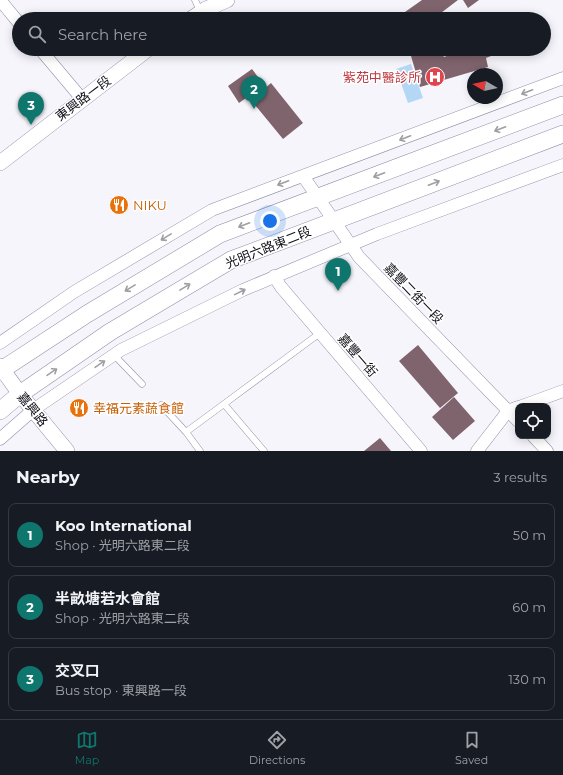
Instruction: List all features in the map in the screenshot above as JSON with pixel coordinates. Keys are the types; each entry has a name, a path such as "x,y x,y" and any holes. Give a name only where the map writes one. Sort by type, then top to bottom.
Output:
{"main road":[{"path":"1,369 87,314 220,234 563,105"},
{"name":"光明六路東二段","path":"0,411 20,394 110,332 231,260 563,134"}],"street":[{"path":"0,0 12,15"},
{"path":"196,11 227,0"},
{"path":"46,56 82,99"},
{"name":"東興路一段","path":"0,163 139,56"},
{"path":"0,343 74,292 212,210 563,78"},
{"path":"0,439 33,410 114,355 243,290 351,244 563,165"},
{"name":"嘉豐二街一段","path":"302,176 359,257 513,409"},
{"name":"嘉豐一街","path":"274,276 281,287 421,451"},
{"name":"嘉興路","path":"1,369 67,451"},
{"path":"530,403 563,391"},
{"path":"477,451 513,409"},
{"path":"536,439 547,451"}],"lane":[{"path":"186,432 320,333"},
{"path":"114,355 142,384"},
{"path":"224,404 264,451"},
{"path":"161,405 186,432 200,451"}],"water":[{"path":"411,64 423,98 408,103 396,69"}],"building":[{"path":"422,0 458,0 442,12 405,12"},
{"path":"463,0 479,0 468,8"},
{"name":"紫苑中醫診所","path":"411,56 491,56 486,58 488,67 467,68 467,73 420,87"},
{"path":"252,69 264,85 239,103 228,86"},
{"path":"271,83 303,123 283,139 251,100"},
{"path":"418,345 458,393 440,408 399,361"},
{"path":"454,397 475,421 453,440 432,417"},
{"path":"380,438 391,451 364,451"}],"place":[{"name":"紫苑中醫診所","path":"435,77"},
{"name":"半畝塘若水會館","path":"254,109"},
{"name":"交叉口","path":"31,125"},
{"name":"NIKU","path":"119,205"},
{"name":"Koo International","path":"338,291"},
{"name":"幸福元素蔬食館","path":"79,408"}]}
